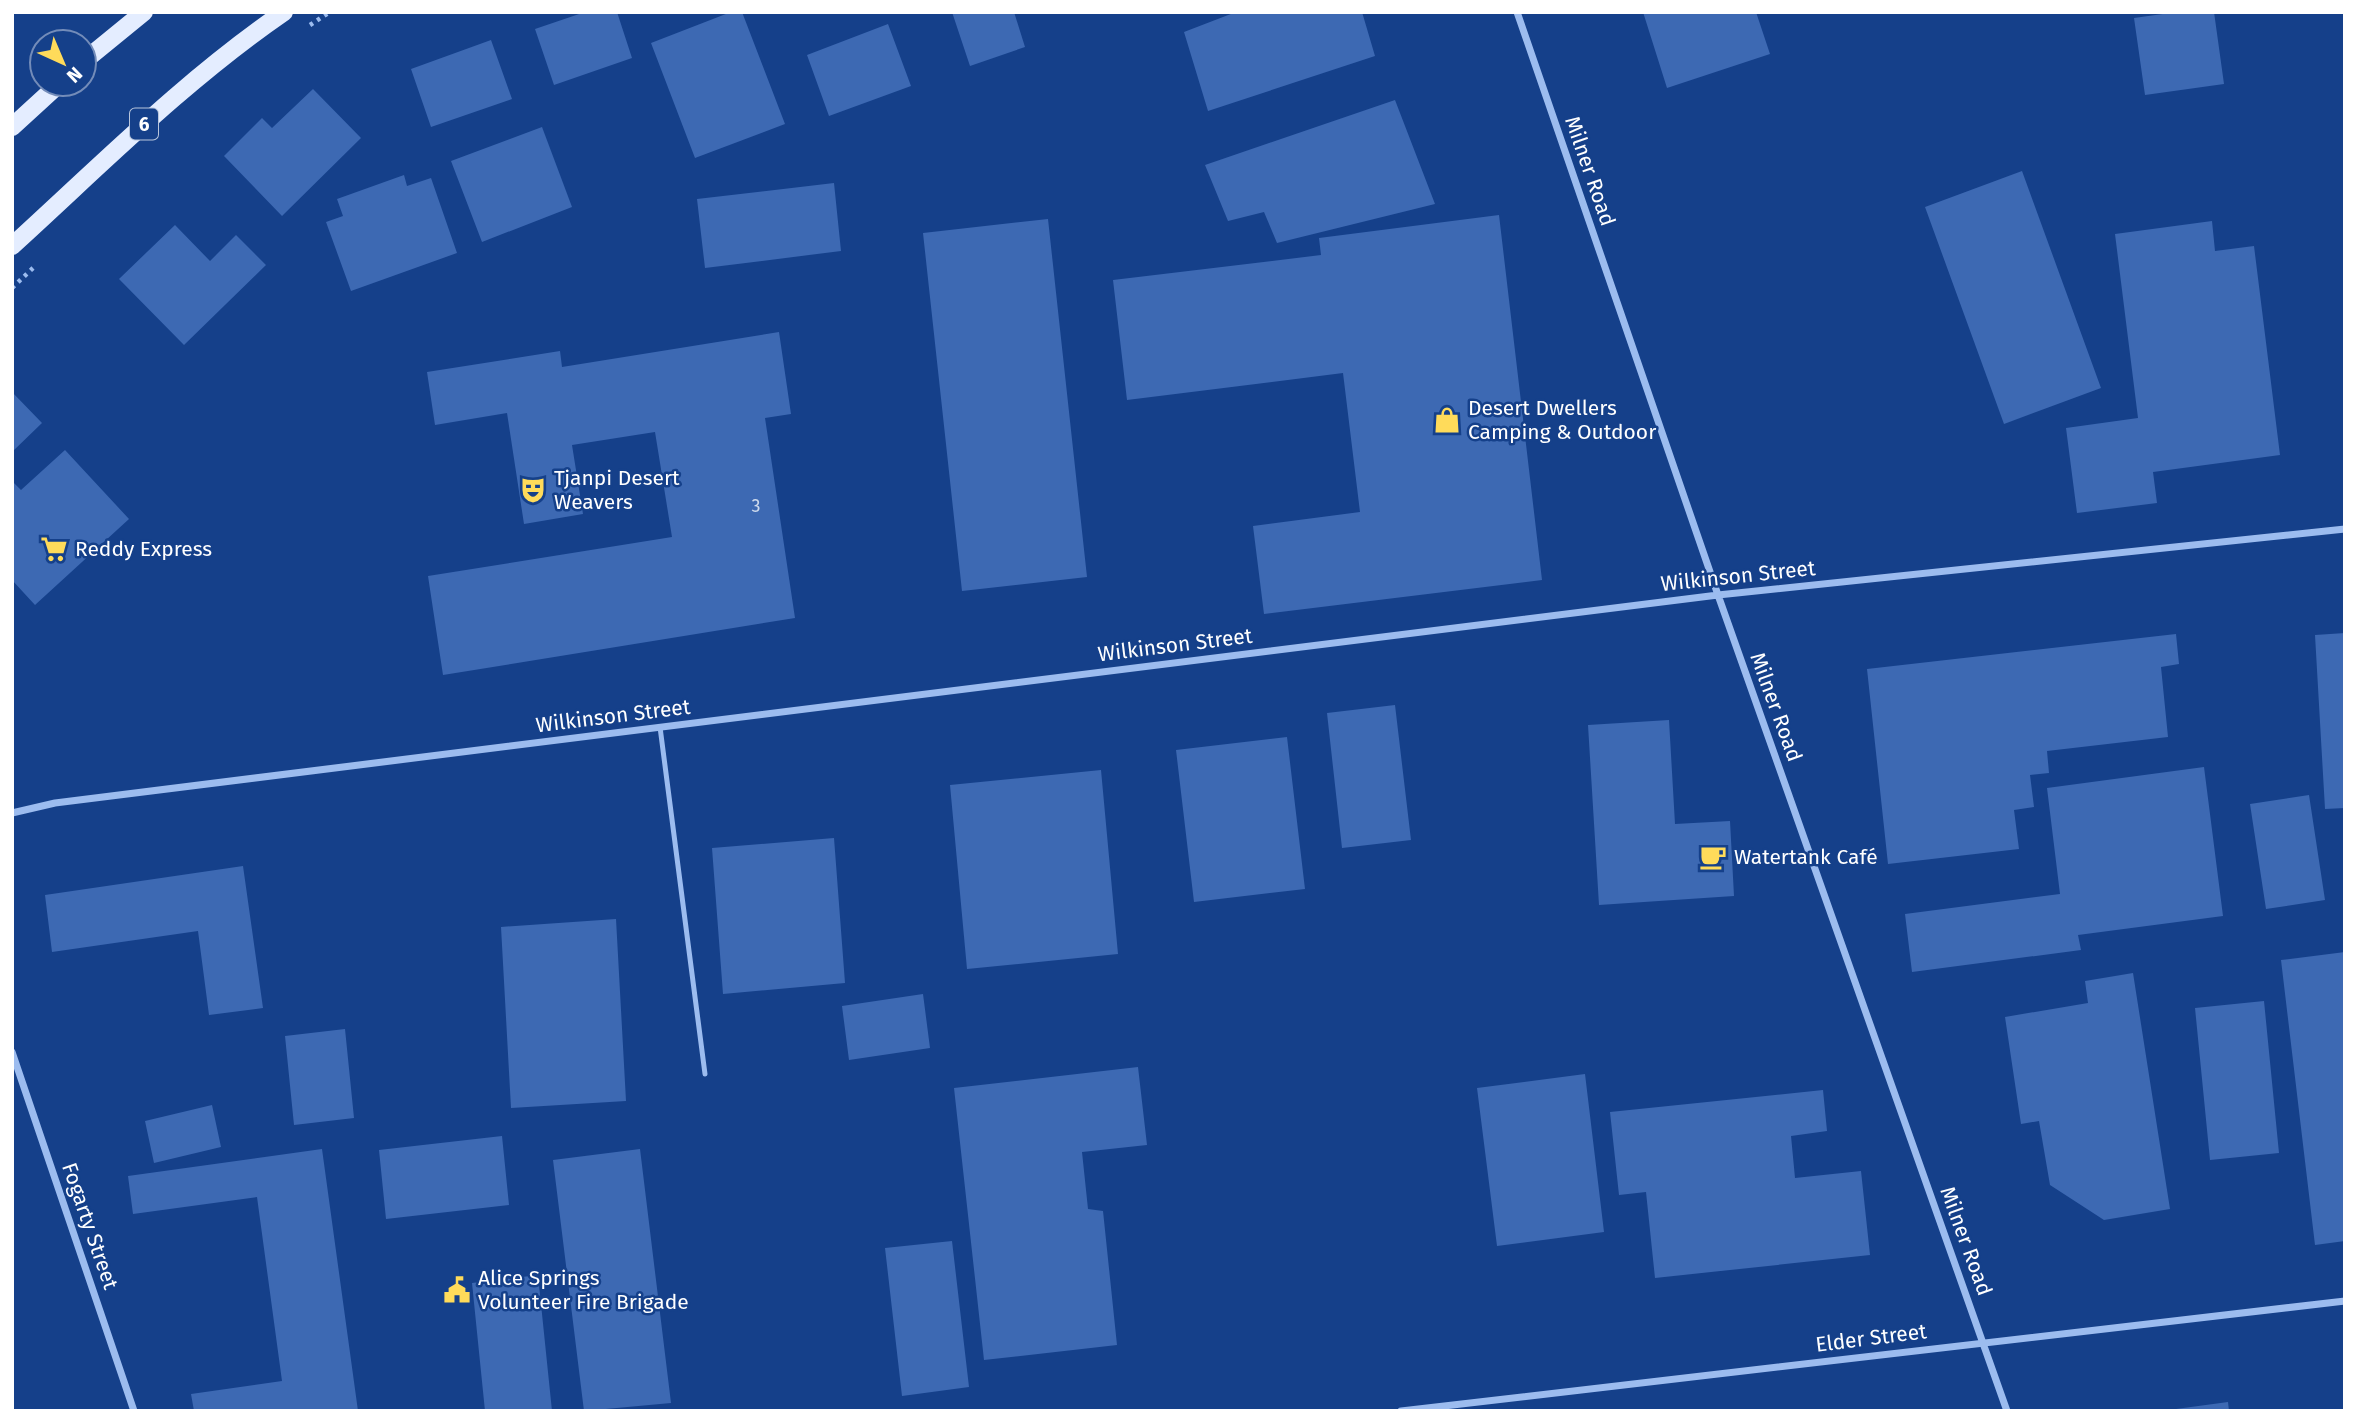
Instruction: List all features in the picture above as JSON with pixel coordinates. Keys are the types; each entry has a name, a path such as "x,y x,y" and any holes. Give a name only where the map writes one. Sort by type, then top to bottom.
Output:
{"main road":[{"path":"98,50 144,12"},
{"name":"6","path":"12,246 163,106 225,55 284,12"},
{"path":"12,127 44,98"}],"street":[{"name":"Milner Road","path":"1517,12 1717,596 2007,1411"},
{"name":"Wilkinson Street","path":"12,813 55,803 1717,596 2345,529"},
{"name":"Fogarty Street","path":"12,1052 134,1411"},
{"name":"Elder Street","path":"1401,1411 2345,1301"}],"lane":[{"path":"660,727 705,1074"}],"building":[{"path":"585,12 617,12 632,58 554,85 535,29"},
{"path":"731,12 742,12 785,124 695,158 651,43"},
{"path":"952,12 1014,12 1025,47 970,66"},
{"path":"1236,12 1362,12 1375,56 1208,111 1184,32"},
{"path":"1643,12 1756,12 1770,54 1667,88"},
{"path":"2177,12 2214,12 2224,84 2145,95 2134,18"},
{"path":"888,24 911,86 829,116 807,55"},
{"path":"491,40 512,99 431,127 411,69"},
{"path":"313,89 361,138 282,216 224,156 262,118 272,128"},
{"path":"1395,100 1435,204 1277,243 1264,212 1228,221 1205,165"},
{"path":"542,127 572,207 482,242 451,161"},
{"path":"2022,171 2101,388 2004,424 1925,207"},
{"path":"404,175 407,186 431,178 457,253 351,291 326,222 343,216 337,199"},
{"path":"834,183 841,251 705,268 697,199"},
{"path":"1499,215 1542,580 1264,614 1253,526 1360,512 1343,373 1127,400 1113,280 1321,255 1319,238"},
{"path":"1048,219 1087,577 962,591 923,233"},
{"path":"2212,221 2215,251 2254,246 2280,455 2153,472 2157,503 2077,513 2066,428 2138,418 2115,234"},
{"path":"175,225 210,261 236,235 266,265 184,345 119,279"},
{"path":"779,332 791,414 765,418 795,618 443,675 428,576 672,537 655,432 572,445 583,514 524,524 507,413 435,425 427,372 560,351 562,367"},
{"path":"12,392 42,423 12,452"},
{"name":"Reddy Express","path":"65,450 129,519 35,605 12,580 12,481 21,490"},
{"path":"2345,633 2345,808 2325,809 2315,635"},
{"path":"2176,634 2179,664 2161,667 2168,737 2047,751 2049,773 2030,775 2034,807 2014,810 2019,849 1888,864 1867,669"},
{"path":"1395,705 1411,840 1342,848 1327,713"},
{"path":"1669,720 1675,824 1730,821 1734,896 1599,905 1588,725"},
{"path":"1287,737 1305,889 1194,902 1176,750"},
{"path":"2204,767 2223,916 2078,935 2081,950 1912,972 1905,914 2060,894 2047,788"},
{"path":"1101,770 1118,954 967,969 950,785"},
{"path":"2309,795 2325,900 2266,909 2250,804"},
{"path":"834,838 845,983 723,994 712,848"},
{"path":"243,866 263,1008 209,1015 198,931 52,952 45,895"},
{"path":"616,919 626,1101 511,1108 501,927"},
{"path":"2345,952 2345,1241 2315,1245 2281,960"},
{"path":"2133,973 2170,1209 2104,1220 2050,1185 2039,1121 2021,1124 2005,1017 2088,1003 2085,981"},
{"path":"923,994 930,1048 849,1060 842,1006"},
{"path":"2264,1001 2279,1153 2210,1160 2195,1008"},
{"path":"345,1029 354,1118 294,1125 285,1036"},
{"path":"1138,1067 1147,1145 1082,1152 1088,1209 1103,1211 1117,1345 984,1360 954,1088"},
{"path":"1585,1074 1604,1232 1497,1246 1477,1088"},
{"path":"1823,1090 1827,1131 1791,1136 1795,1178 1861,1171 1870,1255 1655,1278 1646,1192 1619,1195 1610,1112"},
{"path":"212,1105 221,1147 154,1163 145,1121"},
{"path":"502,1136 509,1205 386,1219 379,1150"},
{"path":"322,1149 358,1411 194,1411 191,1394 282,1381 257,1197 133,1214 128,1176"},
{"path":"640,1149 671,1403 584,1411 553,1160"},
{"path":"952,1241 969,1387 902,1396 885,1248"},
{"path":"538,1275 552,1411 485,1411 472,1283"},
{"path":"2228,1402 2229,1411 2176,1411 2176,1409"}],"place":[{"name":"Desert Dwellers Camping & Outdoor","path":"1447,420"},
{"name":"Tjanpi Desert Weavers","path":"533,490"},
{"name":"Reddy Express","path":"54,549"},
{"name":"Watertank Café","path":"1713,857"},
{"name":"Alice Springs Volunteer Fire Brigade","path":"457,1290"}]}
